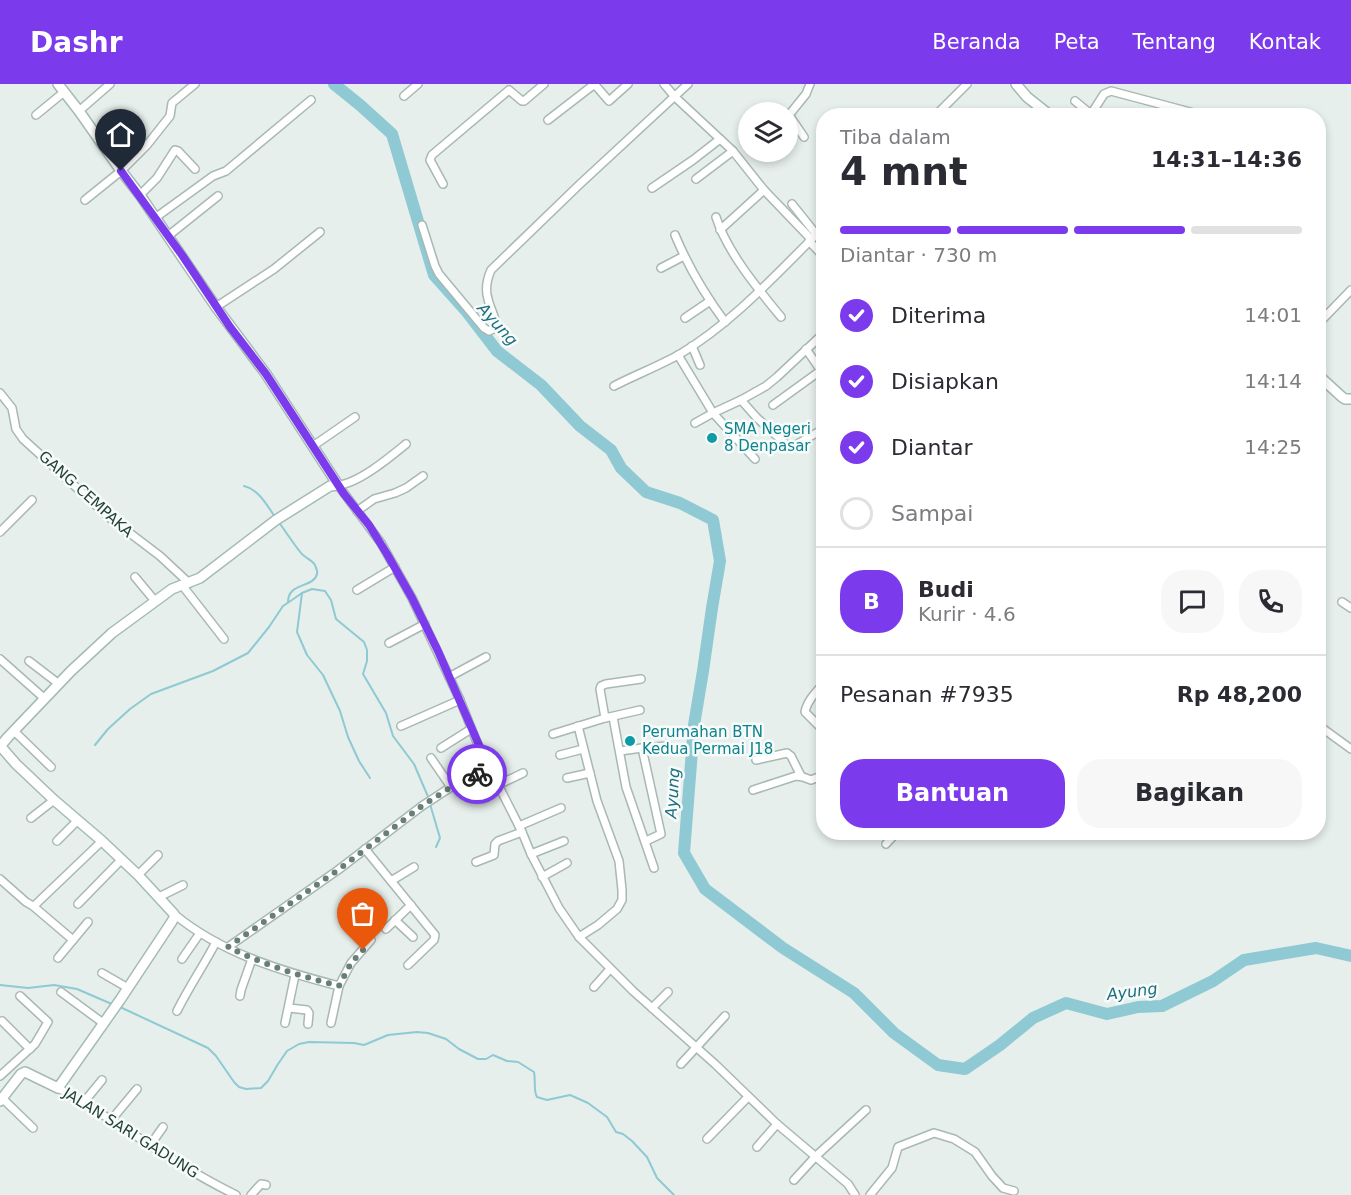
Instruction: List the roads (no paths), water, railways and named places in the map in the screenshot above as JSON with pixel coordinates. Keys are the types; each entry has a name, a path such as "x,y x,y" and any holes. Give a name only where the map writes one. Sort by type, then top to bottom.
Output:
{"street":[{"path":"80,111 110,84"},
{"path":"85,200 121,171 147,145 170,116 174,101 195,84"},
{"path":"404,96 418,84"},
{"path":"442,184 430,160 432,155 516,84"},
{"path":"509,90 524,101 544,84"},
{"path":"548,120 592,86 596,86 609,100 628,84"},
{"path":"664,84 733,151 764,190 812,238"},
{"path":"673,94 677,84"},
{"path":"422,225 439,274 484,328 489,331 495,328 486,290 491,270 673,94 688,84"},
{"path":"804,137 789,115 806,94 810,84"},
{"path":"943,108 967,84"},
{"path":"1016,84 1041,108"},
{"path":"36,116 61,88 140,195 216,307 266,374 338,485 375,534 425,624 489,768 542,877 579,937 610,969 777,1124 848,1184 855,1195"},
{"path":"1096,108 1104,94 1111,92 1173,108"},
{"path":"155,218 213,177 226,171 311,100"},
{"path":"1075,101 1084,108"},
{"path":"652,188 720,139"},
{"path":"140,195 158,177 175,150 195,169"},
{"path":"696,180 733,151"},
{"path":"720,230 764,190"},
{"path":"168,236 218,196"},
{"path":"792,204 816,244"},
{"path":"716,218 720,230 759,290 781,317"},
{"path":"216,307 274,269 320,232"},
{"path":"614,386 692,346 743,307 816,234"},
{"path":"675,235 710,301 725,321"},
{"path":"661,268 684,255"},
{"path":"1326,316 1351,290"},
{"path":"685,318 710,301"},
{"path":"695,423 766,386 816,340"},
{"path":"692,346 700,365"},
{"path":"806,349 816,364"},
{"path":"678,355 712,413 755,459"},
{"path":"773,405 816,377"},
{"path":"1326,382 1342,397 1351,399"},
{"name":"GANG CEMPAKA","path":"0,393 12,408 16,429 24,439 110,518 160,556 186,584 224,639"},
{"path":"741,400 788,446 794,446 816,434"},
{"path":"313,446 355,417"},
{"path":"339,986 295,975 252,959 200,933 174,914 122,859 54,800 1,747 69,673 112,633 172,589 195,581 209,572 279,518 330,486 351,482 378,466 405,444"},
{"path":"357,511 374,499 400,490 423,476"},
{"path":"0,532 32,500"},
{"path":"357,590 394,567"},
{"path":"135,577 155,601"},
{"path":"1342,602 1351,608"},
{"path":"389,643 425,624"},
{"path":"449,677 486,657"},
{"path":"0,659 45,699"},
{"path":"29,661 59,684"},
{"path":"641,679 606,684 600,688 620,751 626,787 654,868"},
{"path":"816,693 805,708 805,713 816,723"},
{"path":"401,726 460,700"},
{"path":"554,734 640,710"},
{"path":"578,726 597,801 619,861 622,900 608,918 579,937"},
{"path":"441,748 471,729"},
{"path":"14,731 51,767"},
{"path":"1326,731 1351,750"},
{"path":"620,751 668,746"},
{"path":"642,748 661,834 646,841"},
{"path":"560,755 583,749"},
{"path":"756,760 787,753 801,776"},
{"path":"431,758 451,787"},
{"path":"228,947 422,806 451,787 489,768"},
{"path":"498,785 524,773"},
{"path":"567,778 590,773"},
{"path":"753,790 796,776 811,780 816,778"},
{"path":"31,818 54,800"},
{"path":"476,862 494,855 495,844 498,841 561,808"},
{"path":"57,841 77,821"},
{"path":"886,844 890,840"},
{"path":"33,906 102,841"},
{"path":"531,854 564,841"},
{"path":"365,849 435,936 434,940 408,965"},
{"path":"138,875 158,855"},
{"path":"78,904 122,859"},
{"path":"542,877 567,863"},
{"path":"391,882 414,867"},
{"path":"0,879 73,940"},
{"path":"159,897 183,885"},
{"path":"386,928 411,905"},
{"path":"33,1128 2,1096 25,1072 58,1088 128,988 171,923 174,914"},
{"path":"395,920 412,937"},
{"path":"58,958 88,922"},
{"path":"182,959 200,933"},
{"path":"331,1023 339,986 351,963 371,940"},
{"path":"177,1011 216,942"},
{"path":"240,996 252,959"},
{"path":"594,987 610,969"},
{"path":"102,973 128,988"},
{"path":"285,1023 295,975"},
{"path":"62,992 103,1023"},
{"path":"652,1008 669,992"},
{"path":"0,1076 35,1044 48,1022 20,996"},
{"path":"289,1008 308,1011 308,1024"},
{"path":"681,1064 725,1016"},
{"path":"2,1021 30,1048"},
{"path":"84,1102 102,1080"},
{"name":"JALAN SARI GADUNG","path":"58,1088 236,1195"},
{"path":"112,1119 137,1089"},
{"path":"707,1139 748,1097"},
{"path":"794,1180 816,1156 867,1110"},
{"path":"757,1147 777,1124"},
{"path":"151,1144 163,1127"},
{"path":"870,1195 892,1168 898,1147 934,1133 954,1139 975,1152 1003,1188 1014,1191"},
{"path":"251,1195 261,1184 266,1185"}],"waterway":[{"name":"Ayung","path":"334,84 392,134 434,275 497,351 541,385 580,426 611,450 621,468 646,492 680,503 713,520 720,561 694,725 684,853 705,889 783,948 854,993 894,1033 938,1065 965,1069 1033,1018 1066,1003 1107,1014 1138,1007 1162,1006 1213,981 1244,960 1316,948 1351,956"},
{"path":"244,486 258,494 275,517"},
{"path":"278,521 301,553 314,563 317,572 315,578 292,591 288,602"},
{"path":"95,745 108,729 151,694 213,671 248,653 283,606 312,589 325,591 331,600 336,619 364,642 367,661 363,674 386,713 393,736 414,764 429,799"},
{"path":"302,593 297,632 307,655 323,675 340,711 348,737 370,778"},
{"path":"430,804 440,838 436,847"},
{"path":"0,985 28,988 54,985 77,989 114,1005"},
{"path":"120,1007 208,1048 234,1082 246,1089 261,1088 287,1051 299,1044 309,1042 364,1045 388,1035 428,1033 446,1039 478,1059 486,1059 493,1055 507,1061 518,1062 534,1072 537,1097 547,1100 570,1095 588,1103 607,1117 616,1132 632,1141 647,1157 657,1178 674,1195"}],"place":[{"name":"SMA Negeri 8 Denpasar","path":"712,438"},
{"name":"Perumahan BTN Kedua Permai J18","path":"630,741"}]}
